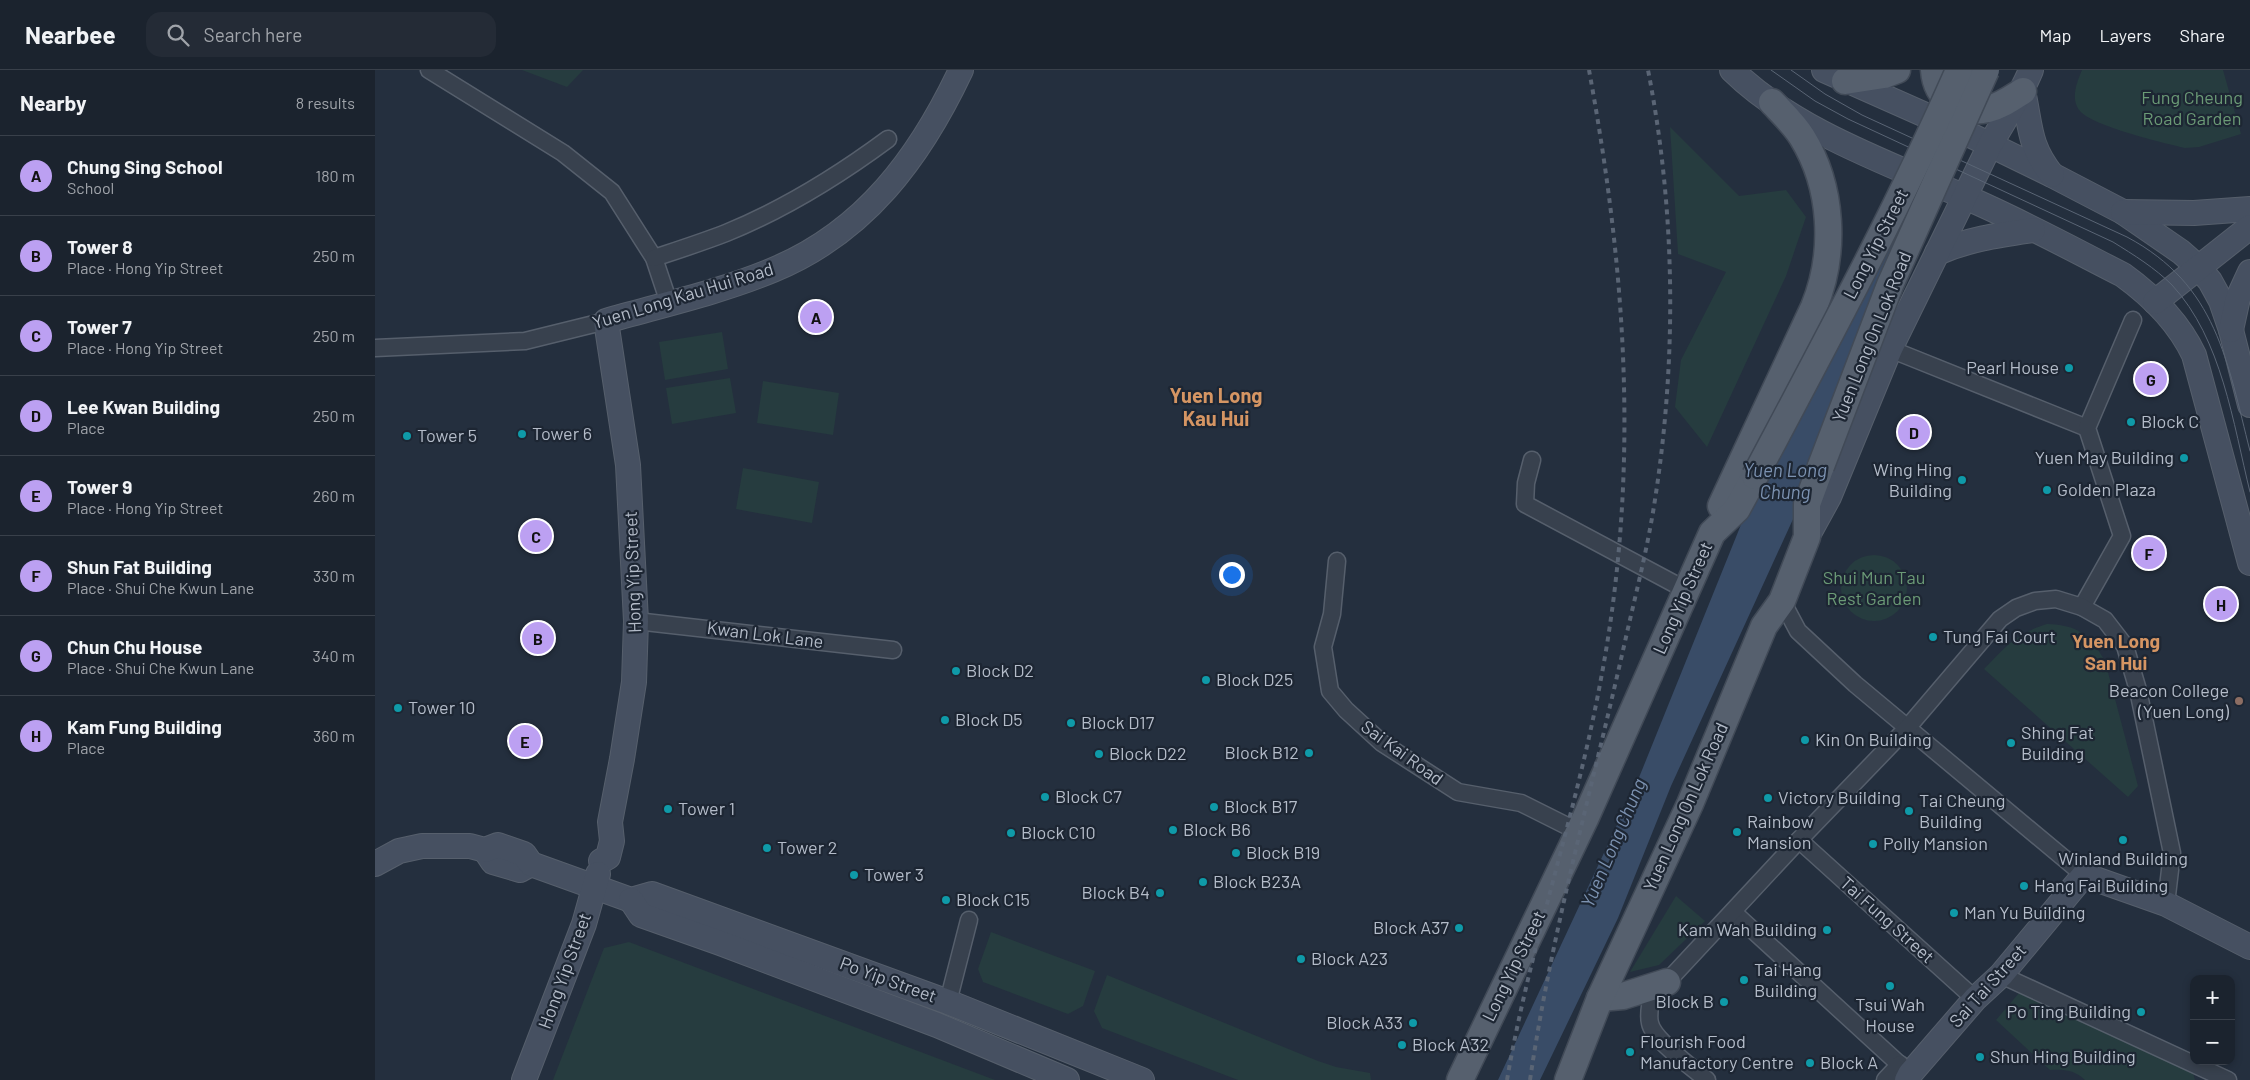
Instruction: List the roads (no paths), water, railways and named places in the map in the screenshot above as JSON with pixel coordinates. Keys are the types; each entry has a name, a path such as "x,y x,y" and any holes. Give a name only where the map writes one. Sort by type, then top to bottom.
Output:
{"main road":[{"path":"1835,75 1884,74 1897,70"},
{"path":"1939,126 1959,70"},
{"path":"1939,126 1986,70"},
{"path":"1937,80 1947,100 1960,108 1974,110 1989,109 2027,80"},
{"path":"1712,533 1723,499 1814,307 1828,253 1827,215 1813,161 1801,135 1772,102"},
{"name":"Yuen Long On Lok Road","path":"1568,1080 1600,998 1690,804 1764,626 1783,601 1807,537 1807,504 1890,285 1939,126"},
{"name":"Long Yip Street","path":"1460,1080 1579,832 1712,533 1737,509 1939,126"},
{"path":"1600,998 1623,996 1667,982"}],"street":[{"path":"429,70 563,153 612,192 654,258 669,303"},
{"name":"Yuen Long Kau Hui Road","path":"375,348 525,341 606,321 745,281 775,270 830,238 879,198 909,162 961,70"},
{"path":"1732,70 1772,102 1815,128 1955,192 2123,274 2155,302 2179,328 2197,363 2250,563"},
{"path":"1835,75 1939,126 1990,145 2052,175 2123,212 2181,252 2210,281 2221,301 2231,330 2250,405"},
{"path":"2027,80 2033,145 2042,163 2052,175"},
{"name":"Yuen Long On Lok Road","path":"1807,537 1829,497 1890,349 1937,253 1955,192 1990,145 2027,80"},
{"path":"654,258 727,233 792,202 842,173 888,139"},
{"path":"2123,212 2194,213 2250,210"},
{"path":"2155,302 2250,227"},
{"path":"1937,253 1966,241 1982,237 2033,230"},
{"path":"2231,330 2238,298 2250,272"},
{"path":"2083,607 2122,536 2087,428 2133,320"},
{"name":"Hong Yip Street","path":"524,1080 584,924 601,861 608,857 612,841 610,822 634,682 636,620 628,465 606,321"},
{"path":"1890,349 2087,428"},
{"path":"1532,460 1526,484 1525,504 1686,590"},
{"name":"Sai Kai Road","path":"1337,560 1332,614 1323,647 1330,691 1346,710 1382,743 1458,792 1521,803 1579,832"},
{"path":"1707,1080 1656,1035 1650,1024 1649,1011 1651,999 1799,840 1908,727 2000,619 2016,608 2035,601 2056,599 2083,607 2105,620 2125,646 2138,690 2172,853 2166,904"},
{"path":"1783,601 1797,631 1855,684 2084,875 2166,904 2250,947"},
{"name":"Kwan Lok Lane","path":"636,620 893,650"},
{"name":"Tai Fung Street","path":"1799,840 1975,999"},
{"name":"Po Yip Street","path":"375,864 399,851 422,846 470,846 485,850 493,862 520,870 531,864 631,900 652,894 948,1002 1112,1075 1142,1080"},
{"name":"Sai Tai Street","path":"1905,1073 1975,999 2001,975 2084,875"},
{"name":"Po Yip Street","path":"631,900 641,915 720,942 937,1025 1067,1080"},
{"path":"1733,912 1905,1073 1885,1080"},
{"path":"948,1002 969,920"},
{"path":"2001,975 2228,1080"}],"water":[{"name":"Yuen Long Chung","path":"1895,202 1913,211 1794,517 1671,786 1618,918 1540,1080 1498,1080 1638,780 1759,480"}],"tram line":[{"path":"1771,70 1815,101 1848,119 2113,242 2144,262 2172,285 2189,307 2203,330 2214,356 2231,410 2250,492"},
{"path":"1791,70 1825,94 1862,115 2127,237 2157,256 2181,278 2199,302 2214,328 2234,386 2250,451"}],"railway":[{"path":"1507,1080 1528,980 1590,734 1613,606 1621,529 1624,377 1620,300 1602,147 1589,70"},
{"path":"1530,1080 1561,913 1645,555 1661,452 1667,397 1670,288 1664,178 1648,70"}],"place":[{"name":"Chung Sing School","path":"816,317"},
{"name":"Pearl House","path":"2069,368"},
{"name":"Chun Chu House","path":"2151,379"},
{"name":"Block C","path":"2131,422"},
{"name":"Lee Kwan Building","path":"1914,432"},
{"name":"Tower 6","path":"522,434"},
{"name":"Tower 5","path":"407,436"},
{"name":"Yuen May Building","path":"2184,458"},
{"name":"Wing Hing Building","path":"1962,480"},
{"name":"Golden Plaza","path":"2047,490"},
{"name":"Tower 7","path":"536,536"},
{"name":"Shun Fat Building","path":"2149,553"},
{"name":"Kam Fung Building","path":"2221,604"},
{"name":"Tung Fai Court","path":"1933,637"},
{"name":"Tower 8","path":"538,638"},
{"name":"Block D2","path":"956,671"},
{"name":"Block D25","path":"1206,680"},
{"name":"Beacon College (Yuen Long)","path":"2239,701"},
{"name":"Tower 10","path":"398,708"},
{"name":"Block D5","path":"945,720"},
{"name":"Block D17","path":"1071,723"},
{"name":"Kin On Building","path":"1805,740"},
{"name":"Tower 9","path":"525,741"},
{"name":"Shing Fat Building","path":"2011,743"},
{"name":"Block B12","path":"1309,753"},
{"name":"Block D22","path":"1099,754"},
{"name":"Block C7","path":"1045,797"},
{"name":"Victory Building","path":"1768,798"},
{"name":"Block B17","path":"1214,807"},
{"name":"Tower 1","path":"668,809"},
{"name":"Tai Cheung Building","path":"1909,811"},
{"name":"Block B6","path":"1173,830"},
{"name":"Rainbow Mansion","path":"1737,832"},
{"name":"Block C10","path":"1011,833"},
{"name":"Winland Building","path":"2123,840"},
{"name":"Polly Mansion","path":"1873,844"},
{"name":"Tower 2","path":"767,848"},
{"name":"Block B19","path":"1236,853"},
{"name":"Tower 3","path":"854,875"},
{"name":"Block B23A","path":"1203,882"},
{"name":"Hang Fai Building","path":"2024,886"},
{"name":"Block B4","path":"1160,893"},
{"name":"Block C15","path":"946,900"},
{"name":"Man Yu Building","path":"1954,913"},
{"name":"Block A37","path":"1459,928"},
{"name":"Kam Wah Building","path":"1827,930"},
{"name":"Block A23","path":"1301,959"},
{"name":"Tai Hang Building","path":"1744,980"},
{"name":"Tsui Wah House","path":"1890,986"},
{"name":"Block B","path":"1724,1002"},
{"name":"Po Ting Building","path":"2141,1012"},
{"name":"Block A33","path":"1413,1023"},
{"name":"Block A32","path":"1402,1045"},
{"name":"Flourish Food Manufactory Centre","path":"1630,1052"},
{"name":"Shun Hing Building","path":"1980,1057"},
{"name":"Block A","path":"1810,1063"}],"district":[{"name":"Yuen Long Kau Hui","path":"1216,408"},
{"name":"Yuen Long San Hui","path":"2116,652"}],"park label":[{"name":"Fung Cheung Road Garden","path":"2192,108"},
{"name":"Shui Mun Tau Rest Garden","path":"1874,588"}]}
